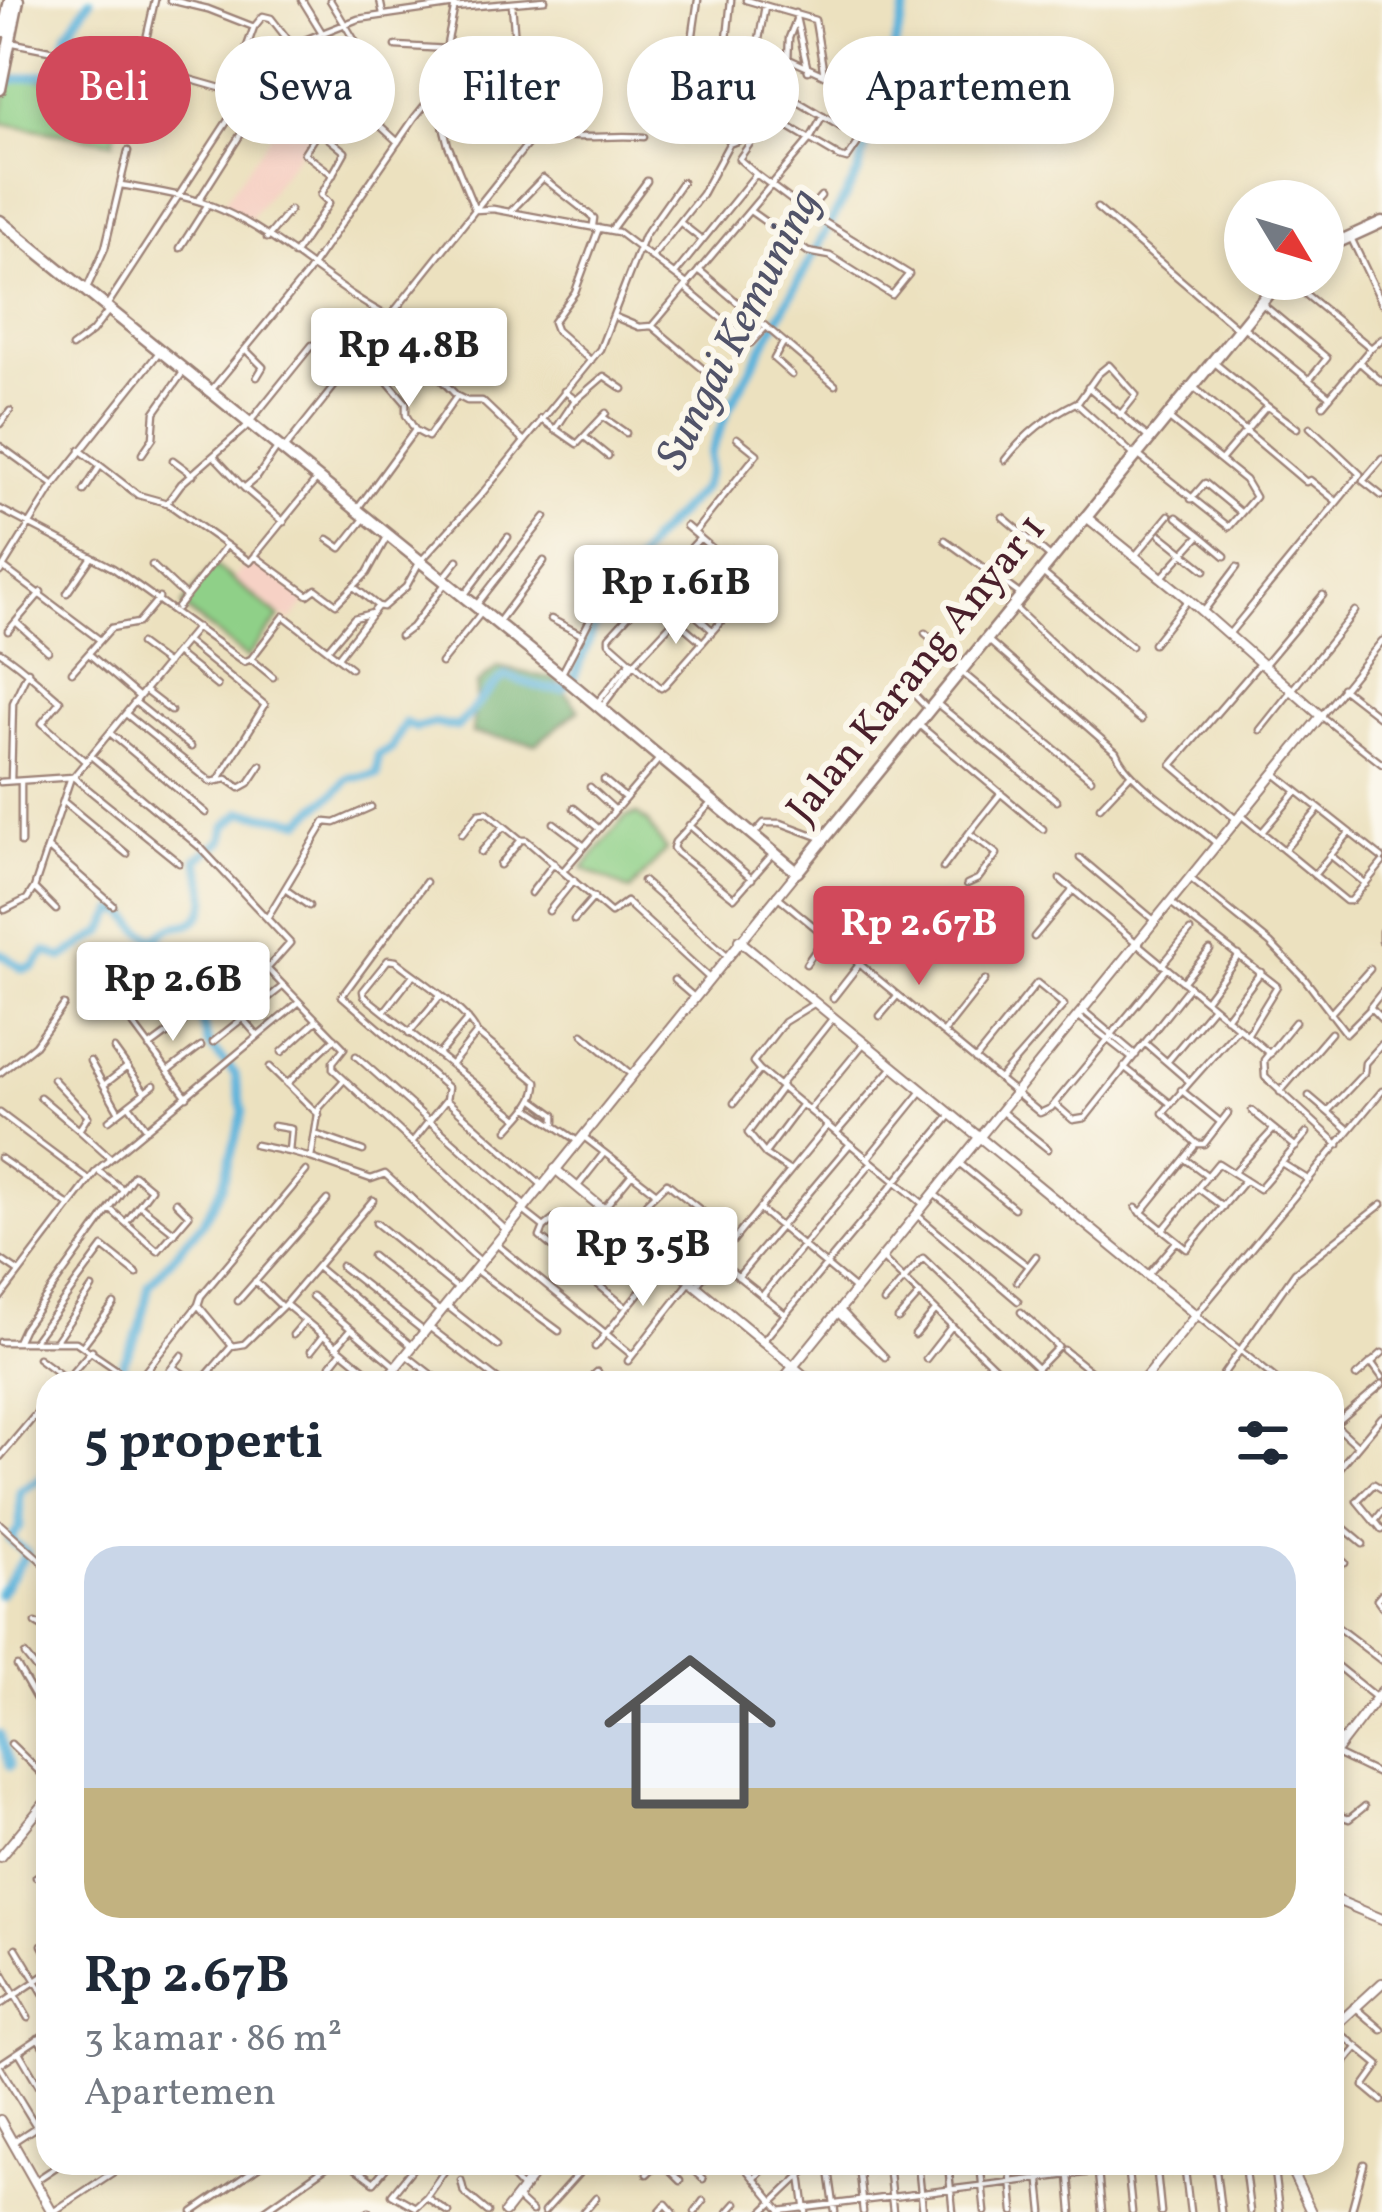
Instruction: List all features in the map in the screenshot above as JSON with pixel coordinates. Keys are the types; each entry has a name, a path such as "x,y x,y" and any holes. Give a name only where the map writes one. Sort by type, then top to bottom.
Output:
{"main road":[{"path":"1,84 3,46 14,0"},
{"path":"0,221 797,872"},
{"path":"1344,240 1380,227"},
{"name":"Jalan Karang Anyar 1","path":"797,872 1260,302"}],"street":[{"path":"147,35 155,0"},
{"path":"170,0 254,27"},
{"path":"302,0 320,31"},
{"path":"330,0 351,36"},
{"path":"380,0 383,14"},
{"path":"310,36 383,14 453,4 545,0"},
{"path":"693,36 698,0"},
{"path":"727,36 731,0"},
{"path":"746,0 769,4 818,25 825,73 799,66"},
{"path":"449,36 453,4"},
{"path":"512,4 515,36"},
{"path":"759,36 769,4"},
{"path":"251,36 268,16 285,36"},
{"path":"790,36 795,17"},
{"path":"795,17 808,71"},
{"path":"3,46 62,52 215,87"},
{"path":"395,46 419,47"},
{"path":"652,326 810,139 823,116 764,84 756,107 810,139 845,160 858,144"},
{"path":"209,392 309,267 419,114"},
{"path":"395,139 398,142"},
{"path":"72,347 95,328 215,142"},
{"path":"199,200 233,144"},
{"path":"309,144 304,153 333,176"},
{"path":"293,256 329,203 321,195 346,154 334,144"},
{"path":"448,144 475,209"},
{"path":"244,488 259,476 528,144"},
{"path":"652,257 702,194 730,144"},
{"path":"750,144 739,159 825,225 910,277 892,296 830,256 808,252 750,211"},
{"path":"86,291 101,260 128,151"},
{"path":"675,274 756,173"},
{"path":"510,212 543,178 594,218 596,228 574,292 553,322 591,361"},
{"path":"610,230 646,181"},
{"path":"354,587 383,608 406,587 419,563 591,361 615,317 639,248 682,182"},
{"path":"121,185 199,200 267,238 387,320 458,396 482,401 524,440"},
{"path":"808,212 821,196"},
{"path":"180,248 208,204"},
{"path":"1097,208 1330,397"},
{"path":"475,209 610,230 675,274 751,344 767,329"},
{"path":"267,238 290,210"},
{"path":"680,223 701,239"},
{"path":"1351,237 1382,303"},
{"path":"699,270 835,385"},
{"path":"1310,300 1371,348"},
{"path":"1260,302 1327,358 1309,380"},
{"path":"615,317 639,327 652,326 721,384"},
{"path":"1323,405 1382,339"},
{"path":"780,340 773,359 791,375"},
{"path":"167,503 242,432 312,345"},
{"path":"245,349 263,367 257,377"},
{"path":"100,640 2,564 54,485 160,351"},
{"path":"362,351 406,403 406,415 415,430 428,437 458,396"},
{"path":"1212,361 1298,428"},
{"path":"1359,362 1382,382"},
{"path":"1005,460 1028,430 1077,403 1105,367 1113,368 1136,395 1120,415"},
{"path":"142,454 153,438 155,412 184,371"},
{"path":"555,430 575,400 604,376 623,389"},
{"path":"1191,386 1306,482 1310,480 1337,502"},
{"path":"1088,387 1150,439"},
{"path":"564,391 575,400"},
{"path":"1077,403 1228,527 1255,492 1167,417"},
{"path":"1220,462 1268,406"},
{"path":"0,424 10,411"},
{"path":"541,418 578,444 605,415 626,433"},
{"path":"1229,634 1360,470 1310,427"},
{"path":"328,539 341,548 415,430"},
{"path":"586,438 608,456"},
{"path":"737,438 758,454 697,536 609,637 662,688 754,584"},
{"path":"0,446 54,485"},
{"path":"80,450 138,494 167,503 250,562 317,479"},
{"path":"214,456 284,522"},
{"path":"1382,459 1363,482 1382,496"},
{"path":"173,460 193,475"},
{"path":"84,491 100,466"},
{"path":"1191,499 1205,483 1241,514"},
{"path":"0,508 159,598 244,662 284,616 351,668"},
{"path":"1135,556 1169,514"},
{"path":"1085,516 1382,764"},
{"path":"441,663 544,517"},
{"path":"1003,517 1052,558"},
{"path":"1177,517 1225,556"},
{"path":"686,526 766,592"},
{"path":"1161,535 1204,570"},
{"path":"1162,578 1200,535"},
{"path":"255,556 308,595 315,588 337,604 387,537"},
{"path":"462,598 508,537"},
{"path":"945,540 1021,595"},
{"path":"176,609 226,546"},
{"path":"67,593 92,556"},
{"path":"400,636 412,627 458,560"},
{"path":"496,625 544,561"},
{"path":"598,706 728,562"},
{"path":"152,565 186,597"},
{"path":"1203,612 1237,567"},
{"path":"1041,571 1131,646"},
{"path":"658,583 712,630"},
{"path":"8,631 41,592"},
{"path":"566,679 604,592"},
{"path":"647,594 702,642"},
{"path":"1274,773 1382,861 1348,902 1172,766 1322,596"},
{"path":"72,673 113,627 140,622 159,598"},
{"path":"1153,644 1189,599"},
{"path":"338,657 378,606"},
{"path":"1012,606 1142,720"},
{"path":"1260,730 1355,611"},
{"path":"328,649 354,618 372,614"},
{"path":"551,619 582,635"},
{"path":"16,622 48,651"},
{"path":"5,910 27,899 34,888 72,777 197,627"},
{"path":"925,633 1091,779"},
{"path":"986,639 1116,752 1130,775 1217,844"},
{"path":"186,641 265,705 219,779"},
{"path":"789,1371 1382,643"},
{"path":"140,644 167,664"},
{"path":"0,652 28,669 60,701 42,723 201,848 290,943 266,969 208,1013"},
{"path":"176,653 217,686"},
{"path":"89,654 191,747"},
{"path":"251,658 273,676"},
{"path":"10,782 13,703 28,669"},
{"path":"904,684 1057,801"},
{"path":"1342,688 1382,719"},
{"path":"145,691 171,711"},
{"path":"126,714 209,781 229,779 240,788 261,765"},
{"path":"918,724 1043,829"},
{"path":"110,734 206,812"},
{"path":"563,871 661,758"},
{"path":"1100,807 1130,775"},
{"path":"0,782 72,777 179,863"},
{"path":"604,780 624,798"},
{"path":"21,781 21,843"},
{"path":"590,788 614,809"},
{"path":"1262,832 1297,791"},
{"path":"943,868 1001,793"},
{"path":"712,801 673,846 676,853 734,898 774,852"},
{"path":"64,802 128,854"},
{"path":"267,918 325,822 335,823 371,807"},
{"path":"574,808 598,828"},
{"path":"1285,849 1319,808"},
{"path":"462,834 484,811 613,914 626,902 710,978"},
{"path":"753,835 764,823 773,822 824,839"},
{"path":"554,823 583,845"},
{"path":"688,825 752,879"},
{"path":"481,852 504,826"},
{"path":"967,884 978,879 1000,851 970,833"},
{"path":"1314,874 1349,833"},
{"path":"500,865 521,840"},
{"path":"48,848 113,905"},
{"path":"1330,855 1366,884"},
{"path":"1079,858 1155,921"},
{"path":"531,893 554,863"},
{"name":"Jalan Karang Anyar 1","path":"392,1371 797,872"},
{"path":"1190,878 1270,943 1348,1033 1382,992"},
{"path":"1060,879 1270,1054"},
{"path":"548,910 574,880"},
{"path":"643,880 728,956"},
{"path":"412,1142 446,1100 448,1088 342,996 426,882"},
{"path":"34,888 56,910"},
{"path":"285,889 309,907"},
{"path":"1034,937 1072,890"},
{"path":"776,895 1040,1113 1054,1104 1190,931"},
{"path":"574,920 594,898"},
{"path":"1170,902 1276,986 1247,1035"},
{"path":"1382,931 1382,941"},
{"path":"806,964 824,938"},
{"path":"740,940 1265,1371"},
{"path":"209,981 247,950 344,1050 332,1066 344,1080 505,1229"},
{"path":"1054,1104 1073,1120 1082,1120 1146,1044 1210,950"},
{"path":"1205,1001 1239,955"},
{"path":"170,958 202,971 257,1036"},
{"path":"508,1130 518,1118 527,1107 533,1099 537,1082 440,996 396,961 388,960 363,991 364,996 518,1118"},
{"path":"833,998 858,966"},
{"path":"1330,1015 1370,969"},
{"path":"1226,1018 1261,972"},
{"path":"384,1012 413,975"},
{"path":"674,980 695,998"},
{"path":"943,1033 986,980"},
{"path":"975,1060 1037,983 1064,1005 1000,1078"},
{"path":"213,1042 282,987"},
{"path":"132,1023 167,996"},
{"path":"410,1034 440,996"},
{"path":"880,1016 897,996"},
{"path":"814,1003 780,1026 753,1062 925,1205"},
{"path":"0,1298 97,1170 298,1004"},
{"path":"0,1073 35,1045 64,1005"},
{"path":"1167,1062 1213,1007"},
{"path":"1371,1008 1382,1021"},
{"path":"1080,1013 1134,1057"},
{"path":"126,1015 187,1097"},
{"path":"790,1171 749,1137 749,1130 832,1018"},
{"path":"438,1055 468,1019"},
{"path":"282,1052 316,1021"},
{"path":"149,1046 183,1022"},
{"path":"1295,1022 1262,1071 1269,1084 1339,1145"},
{"path":"1228,1113 1204,1144 1164,1116 1181,1090 1238,1028"},
{"path":"451,1065 477,1033"},
{"path":"1280,1092 1331,1033"},
{"path":"583,1034 633,1076"},
{"path":"286,1084 334,1038"},
{"path":"809,1110 865,1042"},
{"path":"1146,1044 1190,1082"},
{"path":"1328,1112 1364,1073 1365,1063 1382,1044"},
{"path":"168,1071 201,1046"},
{"path":"114,1049 145,1092"},
{"path":"356,1056 544,1227"},
{"path":"91,1061 119,1112"},
{"path":"104,1084 127,1066"},
{"path":"837,1132 894,1066"},
{"path":"270,1067 319,1115"},
{"path":"1124,1067 1171,1103"},
{"path":"734,1103 760,1070"},
{"path":"53,1079 88,1116 79,1130"},
{"path":"311,1158 320,1107 344,1080"},
{"path":"109,1120 154,1085"},
{"path":"762,1296 923,1090"},
{"path":"1181,1090 1220,1122"},
{"path":"1152,1371 1382,1091"},
{"path":"40,1096 110,1158"},
{"path":"1309,1096 1349,1130"},
{"path":"533,1099 555,1114 555,1123"},
{"path":"446,1100 541,1184"},
{"path":"129,1104 147,1129"},
{"path":"766,1152 802,1104"},
{"path":"527,1107 604,1153 656,1193"},
{"path":"1001,1111 1048,1149"},
{"path":"0,1112 88,1179"},
{"path":"1252,1112 1297,1147"},
{"path":"763,1342 952,1115"},
{"path":"495,1243 630,1358 828,1125"},
{"path":"273,1126 292,1131 289,1152"},
{"path":"1234,1172 1274,1129"},
{"path":"1163,1230 1220,1162 1259,1189 1307,1133"},
{"path":"315,1135 363,1151"},
{"path":"738,1277 850,1144"},
{"path":"255,1145 371,1179 385,1174 477,1265 559,1331"},
{"path":"1194,1147 1138,1210 1177,1241 1188,1248 1245,1180"},
{"path":"577,1187 604,1153"},
{"path":"0,1158 68,1204"},
{"path":"1185,1159 1208,1176"},
{"path":"959,1163 1014,1208"},
{"path":"1283,1164 1309,1180"},
{"path":"556,1169 799,1371"},
{"path":"97,1170 121,1189"},
{"path":"146,1371 201,1295 306,1171"},
{"path":"17,1342 134,1174 151,1187 127,1221"},
{"path":"604,1208 632,1174"},
{"path":"735,1238 665,1183 646,1204 784,1314"},
{"path":"1198,1188 1222,1208"},
{"path":"934,1194 1028,1266"},
{"path":"238,1301 327,1200"},
{"path":"210,1371 282,1305 373,1200"},
{"path":"110,1209 158,1251 189,1214 176,1202"},
{"path":"1225,1371 1295,1272 1382,1204"},
{"path":"140,1205 175,1233"},
{"path":"759,1208 856,1290"},
{"path":"917,1215 1018,1301"},
{"path":"623,1304 540,1237 544,1227 558,1216 642,1283"},
{"path":"376,1223 458,1289"},
{"path":"1148,1276 1177,1241"},
{"path":"33,1342 105,1246 137,1274"},
{"path":"82,1247 96,1255"},
{"path":"372,1256 498,1346"},
{"path":"1017,1281 1036,1256"},
{"path":"882,1258 998,1371"},
{"path":"884,1302 923,1258 1037,1368"},
{"path":"0,1259 20,1272"},
{"path":"595,1347 665,1261"},
{"path":"341,1266 485,1371"},
{"path":"316,1267 430,1371"},
{"path":"255,1281 366,1371"},
{"path":"56,1340 92,1288"},
{"path":"898,1319 920,1294"},
{"path":"312,1296 396,1367"},
{"path":"83,1345 114,1304"},
{"path":"198,1305 232,1346"},
{"path":"838,1311 885,1357 838,1311"},
{"path":"915,1335 935,1311"},
{"path":"1022,1312 1057,1346 1034,1371"},
{"path":"293,1335 304,1321"},
{"path":"926,1359 951,1327"},
{"path":"331,1365 351,1329"},
{"path":"310,1352 323,1336"},
{"path":"0,1342 56,1340 83,1345 120,1371"},
{"path":"1064,1349 1091,1371"},
{"path":"73,1371 92,1350"},
{"path":"1356,1376 1382,1353"},
{"path":"170,1371 182,1355"},
{"path":"38,1358 53,1371"},
{"path":"1344,1414 1382,1380 1371,1362"},
{"path":"354,1371 358,1365"},
{"path":"173,1367 180,1371"},
{"path":"0,1456 36,1414"},
{"path":"1344,1462 1382,1417"},
{"path":"1344,1433 1357,1445"},
{"path":"1382,1489 1374,1484 1357,1501 1382,1530"},
{"path":"1375,1523 1382,1512"},
{"path":"0,1524 36,1556"},
{"path":"1344,1528 1363,1544"},
{"path":"1382,1593 1377,1599 1382,1606"},
{"path":"1344,1632 1382,1661"},
{"path":"25,1655 36,1669"},
{"path":"17,1666 36,1699"},
{"path":"1344,1670 1380,1694 1344,1740"},
{"path":"11,1744 36,1768"},
{"path":"1344,1760 1382,1776"},
{"path":"1344,1817 1349,1819 1364,1807"},
{"path":"0,1857 36,1817"},
{"path":"1344,1903 1382,1919"},
{"path":"16,1948 36,1979"},
{"path":"0,1969 28,2018"},
{"path":"0,2005 36,1982"},
{"path":"1344,2016 1382,1983"},
{"path":"1354,2006 1382,2030"},
{"path":"1344,2037 1381,2065 1364,2086 1382,2102"},
{"path":"13,2142 36,2126 0,2066 36,2039"},
{"path":"1344,2059 1358,2047"},
{"path":"19,2051 36,2080"},
{"path":"2,2127 52,2212 109,2175"},
{"path":"1351,2212 1364,2164"},
{"path":"35,2182 45,2175"},
{"path":"193,2212 247,2175"},
{"path":"262,2212 313,2175"},
{"path":"407,2175 392,2193 413,2206 442,2175"},
{"path":"509,2175 521,2187"},
{"path":"506,2212 532,2175"},
{"path":"544,2212 577,2175"},
{"path":"673,2175 680,2181"},
{"path":"699,2175 704,2180"},
{"path":"752,2175 780,2212 1076,2175"},
{"path":"755,2178 758,2175"},
{"path":"763,2212 800,2175"},
{"path":"800,2175 806,2210"},
{"path":"830,2175 835,2208"},
{"path":"859,2175 863,2212"},
{"path":"889,2175 893,2212"},
{"path":"919,2175 923,2212"},
{"path":"949,2175 953,2212"},
{"path":"981,2175 986,2212"},
{"path":"1011,2175 1014,2212"},
{"path":"1039,2175 1043,2212"},
{"path":"1098,2175 1102,2212"},
{"path":"1129,2175 1132,2212"},
{"path":"1159,2175 1161,2212"},
{"path":"1185,2175 1190,2212"},
{"path":"1216,2175 1221,2212"},
{"path":"1245,2175 1250,2212"},
{"path":"1275,2175 1280,2212"},
{"path":"1294,2175 1311,2212"},
{"path":"1069,2176 1072,2212"},
{"path":"461,2180 464,2192 488,2212"},
{"path":"514,2196 532,2212"},
{"path":"426,2197 448,2212"},
{"path":"584,2212 596,2198"},
{"path":"695,2212 703,2201"},
{"path":"728,2212 736,2203"},
{"path":"659,2212 666,2204 673,2212"}],"shaded area":[{"path":"265,144 305,144 248,222 221,206"},
{"path":"250,558 307,601 290,621 234,579"}],"green space":[{"path":"10,74 36,79 36,129 0,123"},
{"path":"214,565 280,617 247,658 182,606"},
{"path":"497,667 555,679 579,710 536,744 472,733 477,684"},
{"path":"637,814 666,850 630,891 583,868 625,817"}],"waterway":[{"path":"10,80 60,72 67,33 90,0"},
{"name":"Sungai Kemuning","path":"0,953 23,969 33,967 46,951 62,958 103,932 115,911 125,912 154,939 190,923 205,903 197,859 223,840 226,826 242,812 302,821 348,778 377,775 378,755 391,749 405,723 416,728 434,723 457,727 505,676 546,689 563,689 574,677 594,628 651,541 702,489 729,408 858,173 908,0"},
{"path":"121,1367 140,1328 149,1285 202,1223 222,1187 243,1112 235,1074 208,1043 203,1023 186,996 147,958 160,937"},
{"path":"0,1594 27,1553 10,1540 20,1527 20,1491 36,1481"},
{"path":"0,1734 10,1766"}]}
